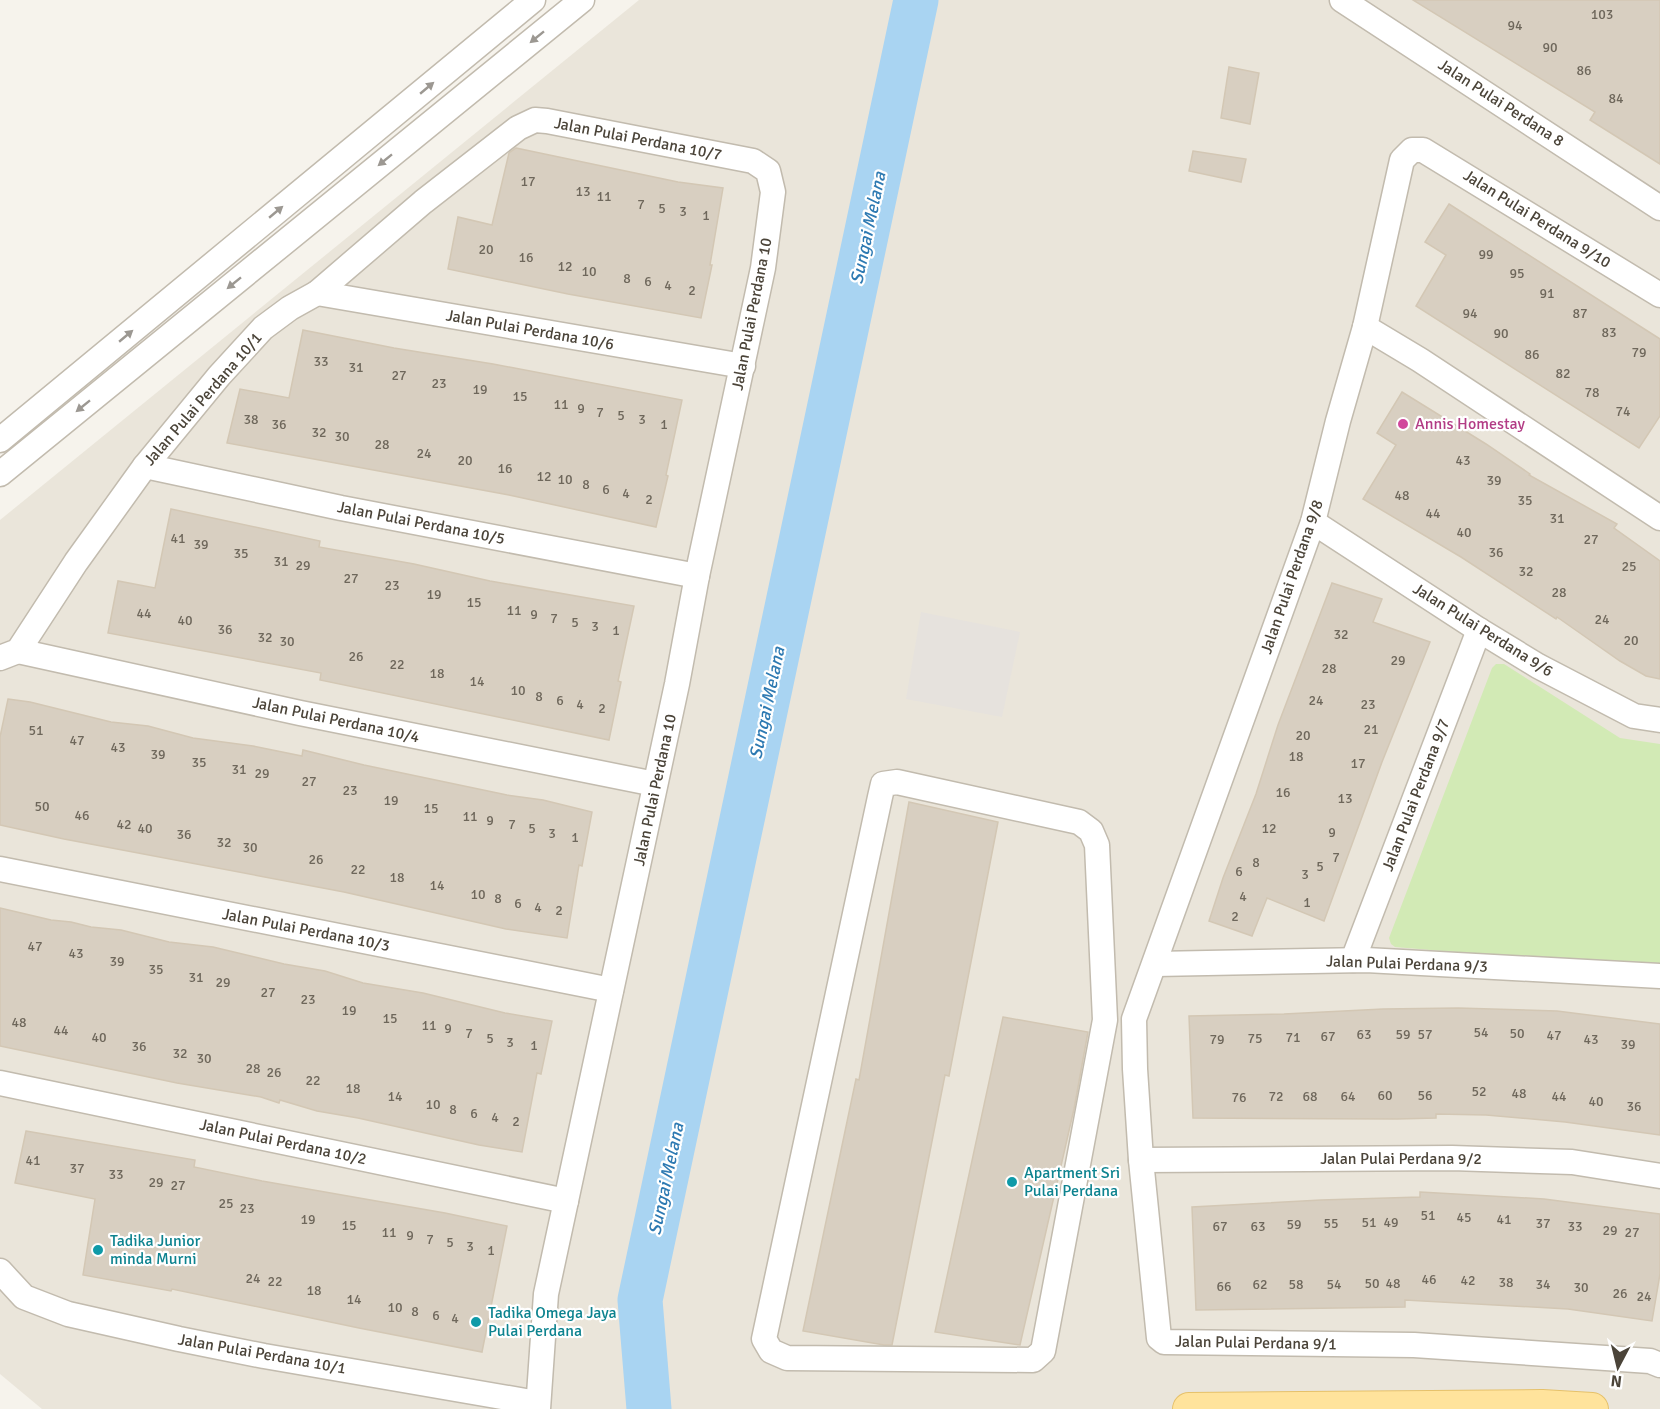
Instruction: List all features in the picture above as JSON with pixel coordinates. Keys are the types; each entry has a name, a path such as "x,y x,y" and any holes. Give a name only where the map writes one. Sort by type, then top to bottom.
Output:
{"main road":[{"path":"1189,1409 1542,1406 1592,1409"}],"street":[{"path":"0,440 533,0"},
{"path":"0,474 582,0"},
{"name":"Jalan Pulai Perdana 8","path":"1342,0 1660,208"},
{"name":"Jalan Pulai Perdana 10/7","path":"508,136 535,120 547,121 753,161 768,171"},
{"name":"Jalan Pulai Perdana 10/1","path":"9,655 145,466 219,376 263,328 290,308 317,293 423,202 508,136"},
{"name":"Jalan Pulai Perdana 9/10","path":"1412,150 1423,150 1660,295"},
{"name":"Jalan Pulai Perdana 9/8","path":"1155,964 1313,522 1338,421 1365,327 1402,160 1412,150"},
{"name":"Jalan Pulai Perdana 10","path":"538,1406 546,1294 677,684 697,576 763,268 773,192 768,171"},
{"name":"Jalan Pulai Perdana 10/6","path":"317,293 743,366"},
{"path":"1365,327 1420,360 1660,518"},
{"name":"Jalan Pulai Perdana 10/5","path":"145,466 341,508 697,576"},
{"name":"Jalan Pulai Perdana 9/6","path":"1313,522 1538,666 1634,716 1660,720"},
{"name":"Jalan Pulai Perdana 9/7","path":"1353,960 1479,630"},
{"name":"Jalan Pulai Perdana 10/4","path":"9,655 655,784"},
{"path":"897,782 1079,822 1091,831 1097,845 1105,1020 1043,1351 1038,1356 1033,1360 787,1358 771,1351 764,1339 884,784 897,782"},
{"name":"Jalan Pulai Perdana 10/3","path":"0,870 611,990"},
{"name":"Jalan Pulai Perdana 9/3","path":"1155,964 1353,960 1660,976"},
{"name":"Jalan Pulai Perdana 9/1","path":"1155,964 1134,1019 1134,1069 1159,1338 1164,1342 1414,1344 1650,1361 1660,1365"},
{"path":"1105,1020 1134,1019"},
{"name":"Jalan Pulai Perdana 10/2","path":"0,1083 566,1201"},
{"name":"Jalan Pulai Perdana 9/2","path":"1141,1160 1452,1158 1572,1162 1660,1176"},
{"name":"Jalan Pulai Perdana 10/1","path":"0,1271 24,1297 68,1314 264,1356 538,1406"}],"shaded area":[{"path":"639,0 1660,0 1660,1409 42,1409 0,1374 0,520"},
{"path":"921,612 1020,632 1002,717 906,699"}],"green space":[{"path":"1496,664 1504,664 1620,738 1660,744 1660,969 1395,947 1391,944 1389,938 1492,668"}],"building":[{"path":"1413,0 1660,0 1660,164 1590,120 1595,112"},
{"path":"1229,67 1259,73 1250,124 1221,118"},
{"path":"516,148 678,182 723,188 710,265 712,265 701,318 448,269 458,217 492,225 509,153"},
{"path":"1193,151 1246,159 1241,182 1189,171"},
{"path":"1449,204 1660,339 1660,416 1639,448 1416,306 1446,255 1425,242"},
{"path":"303,330 682,400 656,527 509,495 227,443 240,389 289,398"},
{"path":"1402,392 1486,444 1529,475 1617,524 1614,528 1660,561 1660,679 1646,676 1620,661 1557,617 1556,619 1461,557 1363,499 1396,445 1377,433"},
{"path":"171,509 320,541 319,547 414,564 490,581 634,606 618,681 621,682 609,740 320,680 321,673 108,633 118,581 155,588"},
{"path":"1332,583 1382,599 1373,622 1430,642 1382,762 1324,921 1267,898 1252,936 1209,921 1256,794 1278,725"},
{"path":"8,699 30,702 111,722 148,726 193,738 253,746 302,756 303,750 364,765 507,795 543,800 592,812 582,866 579,865 567,938 506,929 344,892 0,825 0,737"},
{"path":"909,802 998,822 949,1076 945,1075 892,1345 884,1345 803,1331 856,1079 859,1080"},
{"path":"0,908 51,920 121,930 169,942 213,947 325,971 363,983 423,993 505,1013 552,1021 541,1074 537,1073 522,1152 317,1111 280,1100 279,1103 261,1097 177,1083 0,1046"},
{"path":"1458,1008 1557,1011 1660,1024 1660,1135 1565,1122 1486,1115 1436,1114 1436,1118 1397,1119 1193,1118 1189,1016"},
{"name":"Apartment Sri Pulai Perdana","path":"1003,1017 1088,1032 1074,1109 1020,1345 935,1332"},
{"path":"26,1131 195,1160 194,1167 507,1226 482,1352 172,1289 171,1291 83,1275 95,1199 15,1183"},
{"path":"1420,1192 1544,1199 1660,1214 1660,1274 1652,1321 1568,1309 1405,1300 1405,1307 1196,1310 1192,1207 1420,1197"}],"waterway":[{"name":"Sungai Melana","path":"649,1409 640,1300 916,0"}],"place":[{"name":"Annis Homestay","path":"1403,424"},
{"name":"Apartment Sri Pulai Perdana","path":"1012,1182"},
{"name":"Tadika Junior minda Murni","path":"98,1250"},
{"name":"Tadika Omega Jaya Pulai Perdana","path":"476,1322"}]}
